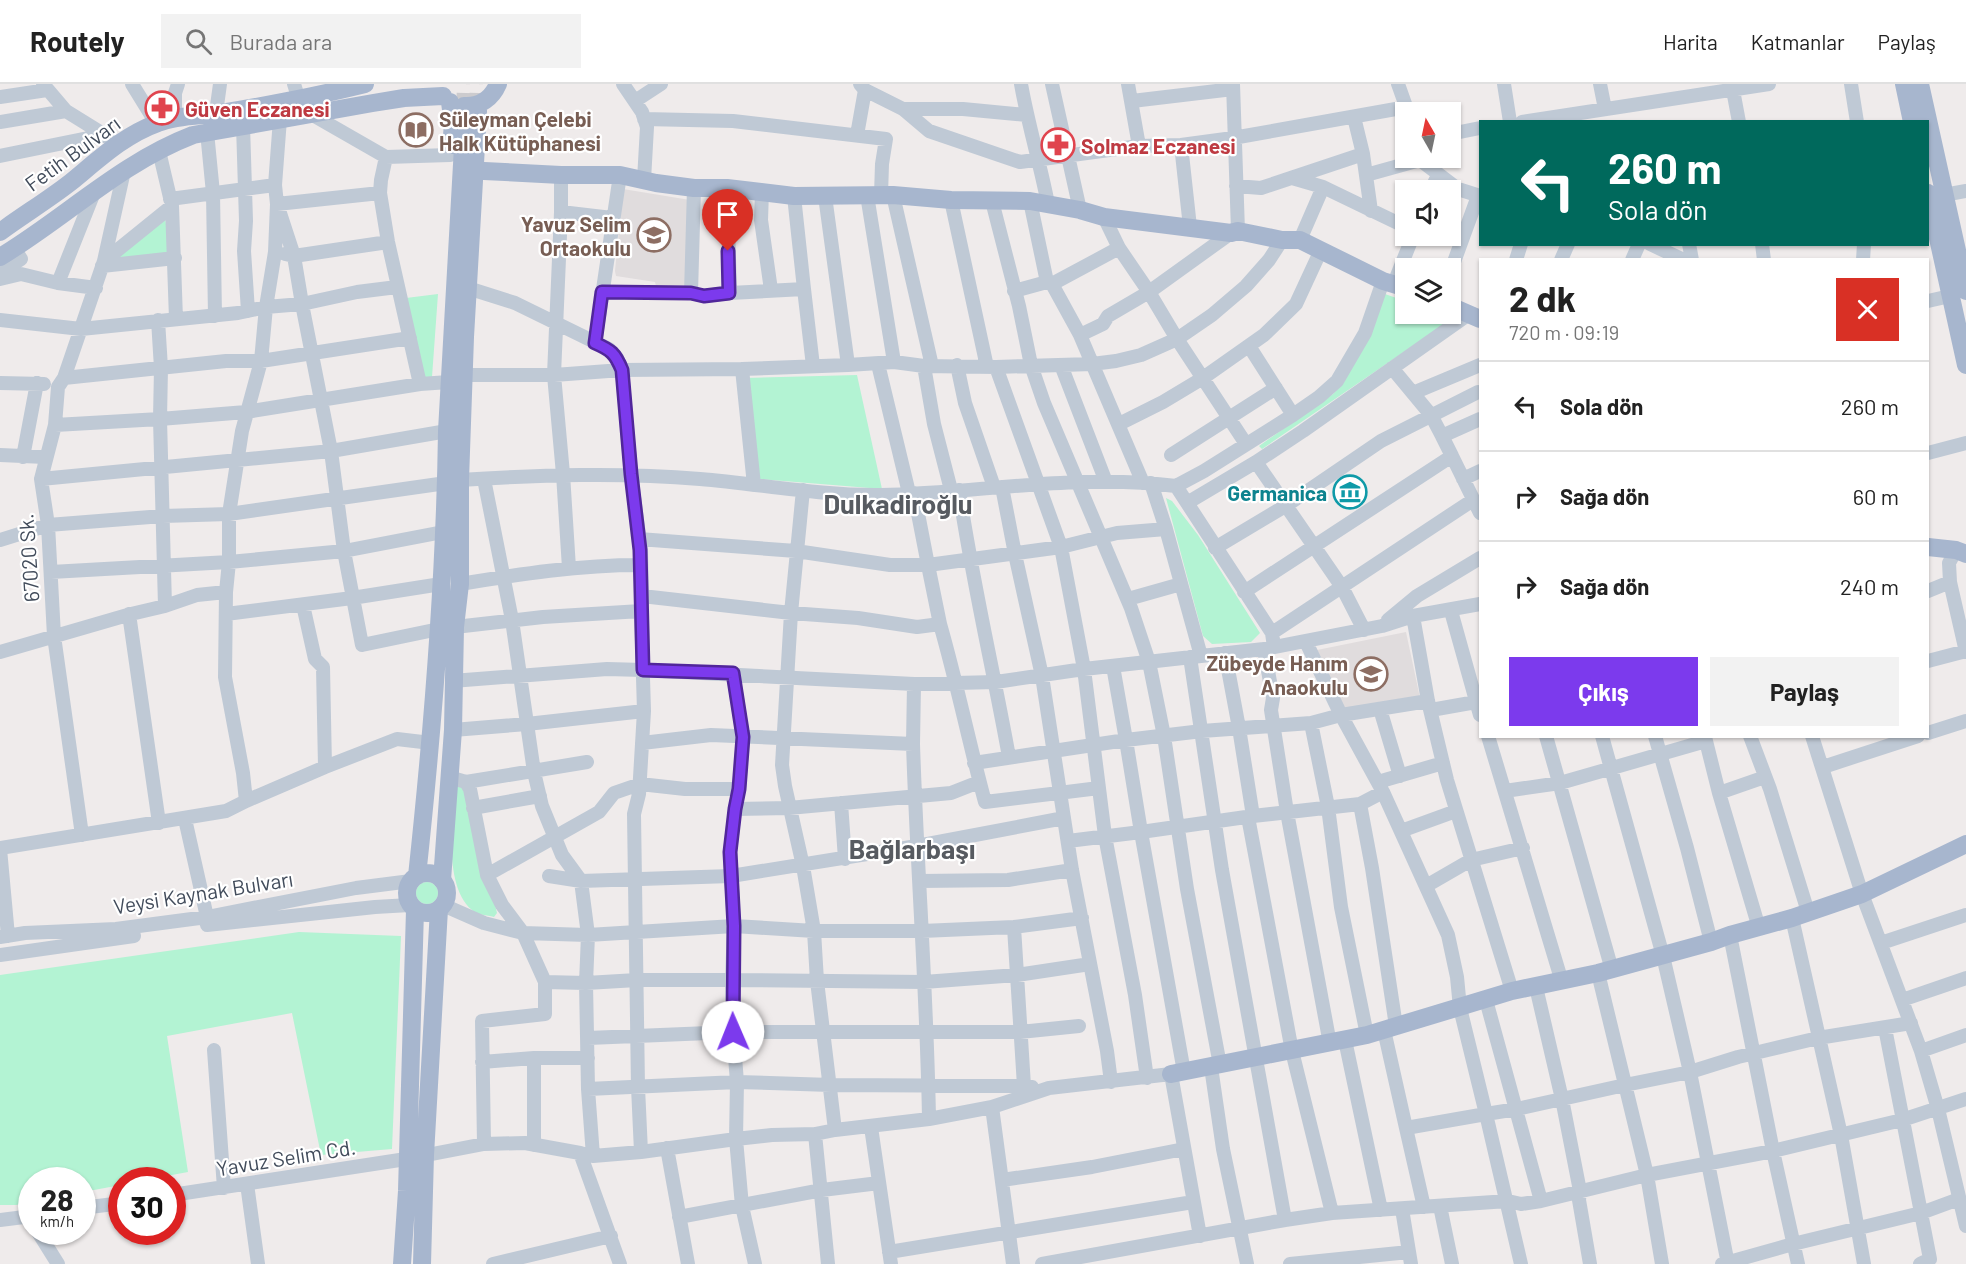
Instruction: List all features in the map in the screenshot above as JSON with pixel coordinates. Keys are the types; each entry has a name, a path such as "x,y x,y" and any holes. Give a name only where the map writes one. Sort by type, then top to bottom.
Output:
{"main road":[{"path":"166,147 170,133 164,121 216,113 297,92 365,84"},
{"path":"1904,84 1912,120"},
{"path":"1920,84 1925,120"},
{"path":"458,338 446,325 445,306 457,151 453,125 474,96"},
{"path":"458,338 472,316 484,171 474,96"},
{"path":"422,1264 425,1155 441,907 447,893 442,880 457,779 452,681 441,584 444,532 453,482 458,338 474,96"},
{"name":"Fetih Bulvarı","path":"7,253 119,174 166,147 200,133 404,98 474,96"},
{"name":"Fetih Bulvarı","path":"0,232 70,183 123,141 164,121"},
{"path":"1929,146 1936,194 1961,284 1966,364"},
{"path":"100,157 103,170 119,174"},
{"path":"484,171 620,175 694,188 727,188 794,196 880,195 1039,203 1080,210 1104,218 1291,240 1321,250 1394,284"},
{"path":"1936,194 1961,284"},
{"path":"1461,310 1475,316"},
{"path":"402,1264 407,1191 413,908 406,893 414,878 447,628 460,584 447,431 457,379"},
{"path":"1929,547 1961,552"},
{"path":"1178,1073 1367,1035 1512,991 1562,982 1663,956 1730,934 1759,928 1862,894 1966,844"},
{"path":"414,878 430,873 442,880"},
{"path":"413,908 427,913 441,907"}],"street":[{"path":"132,84 164,121"},
{"path":"216,113 220,84"},
{"path":"623,84 635,101 647,127 644,180"},
{"path":"635,101 662,84"},
{"path":"1021,84 1039,159 1039,203 1050,283 1080,335 1147,483 1167,529 1181,584 1196,657 1202,731 1214,822 1285,1220"},
{"path":"1052,84 1080,210"},
{"path":"1128,84 1139,146"},
{"path":"1398,84 1405,102"},
{"path":"1504,84 1510,120"},
{"path":"1600,84 1605,109"},
{"path":"1552,119 1769,84"},
{"path":"1851,84 1857,120"},
{"path":"1080,335 1103,324 1108,316 1149,292 1234,232 1236,186 1233,86 1132,101"},
{"path":"0,97 45,87 66,111 103,135 123,141"},
{"path":"164,121 174,87"},
{"path":"857,135 862,87 903,109 929,131 1020,162 1139,146 1182,145 1395,112"},
{"path":"1733,90 1739,120"},
{"path":"903,109 963,109 1027,115"},
{"path":"0,122 66,111"},
{"path":"311,114 386,157 457,151"},
{"path":"1354,117 1363,154 1371,211"},
{"path":"246,801 225,677 229,514 236,461 246,412 261,361 274,252 277,204 275,185 280,119"},
{"path":"644,119 733,121 886,139 880,195 894,362"},
{"path":"243,125 246,221 244,251 248,311"},
{"path":"1461,132 1479,128"},
{"path":"200,133 213,193 215,316"},
{"path":"0,156 103,135"},
{"path":"1182,145 1190,227"},
{"path":"166,147 175,258 176,319"},
{"path":"1236,186 1261,188 1363,154"},
{"path":"386,157 380,193 397,287 404,308 420,384"},
{"path":"1366,175 1395,166"},
{"path":"1430,168 1458,189 1479,196 1456,258"},
{"name":"67020 Sk.","path":"82,836 54,636 48,525 41,479 55,425 61,383 103,263 119,174"},
{"path":"561,175 554,375 569,568"},
{"path":"595,343 620,175"},
{"path":"1436,180 1438,175"},
{"path":"1292,178 1323,188 1395,222"},
{"path":"103,263 171,203 213,193 275,185"},
{"path":"691,293 694,188"},
{"path":"727,188 729,293"},
{"path":"55,425 246,412 457,379 622,370 742,369 894,362 928,366 992,367 1092,364 1116,361 1141,355 1177,339 1212,315 1246,286 1291,240 1323,188"},
{"path":"58,283 95,189"},
{"path":"1936,194 1966,191"},
{"path":"762,192 761,220 771,290"},
{"path":"277,204 380,193"},
{"path":"880,195 928,366 934,424 955,490 996,682 1009,757"},
{"path":"794,196 813,366"},
{"path":"825,196 848,365"},
{"path":"951,200 992,367 1039,484 1061,547 1084,669 1105,836 1135,995 1147,1078"},
{"path":"992,201 1019,306 1031,365 1044,403 1128,599 1149,662 1164,736 1216,1066 1222,1149 1247,1264"},
{"path":"277,204 294,256 322,400 344,551 362,645 447,628 512,620 641,611"},
{"path":"561,212 612,218"},
{"path":"1104,218 1119,248 1246,444"},
{"path":"274,252 294,256 388,242"},
{"path":"0,540 48,525 163,516 229,514 453,482 563,474 631,474 880,495 1078,482 1147,483 1176,486 1293,415 1337,381 1394,284 1409,246"},
{"path":"1654,246 1680,258"},
{"path":"1014,291 1050,283 1119,248"},
{"path":"1119,424 1163,402 1203,378 1264,335 1296,304 1321,250"},
{"path":"0,272 21,259 7,253"},
{"path":"103,263 175,258"},
{"path":"0,279 21,274 58,283 96,288"},
{"path":"1929,300 1961,284"},
{"path":"0,320 81,329 215,316 266,307 302,304 357,292 397,287"},
{"path":"602,292 691,293 704,296 804,289"},
{"path":"474,290 515,303 609,349 617,358 622,370 639,539 642,596 644,711 640,784 634,814 641,1152"},
{"path":"1187,502 1256,462 1392,368 1475,316"},
{"path":"158,320 161,368 160,419 165,606"},
{"path":"0,383 61,383 161,368 261,361 410,338"},
{"path":"1249,346 1293,415"},
{"path":"878,364 912,493 940,624 985,802 1100,788"},
{"path":"957,365 965,403 998,487 1042,676 1072,870 1107,1051 1110,1082"},
{"path":"1061,365 1106,482"},
{"path":"1215,548 1287,505 1382,441 1431,415 1479,394 1475,367 1413,393"},
{"path":"1392,368 1431,415 1479,511"},
{"path":"742,369 754,485"},
{"path":"23,457 37,383"},
{"path":"1171,455 1276,388"},
{"path":"1442,436 1479,419"},
{"path":"41,479 331,451 447,431"},
{"path":"1929,453 1966,442"},
{"path":"0,455 45,457"},
{"path":"1244,592 1452,456"},
{"path":"1256,462 1342,587 1364,630"},
{"path":"1463,479 1479,471"},
{"path":"484,479 512,620 534,772 540,796 562,855 581,881 588,935 587,1154 620,1264"},
{"path":"1176,486 1244,592 1270,643 1273,698 1271,710 1287,812 1337,1042 1381,1210"},
{"path":"803,490 791,613 782,765 814,931 817,981 835,1130"},
{"path":"1270,643 1342,587 1473,500"},
{"path":"639,539 796,551 890,565 928,565 1061,547 1101,536 1167,529"},
{"path":"51,572 229,562 344,551 444,532"},
{"path":"1929,661 1966,651 1950,582 1949,562 1961,552"},
{"path":"1382,626 1417,597 1479,559"},
{"path":"460,584 569,568 640,565"},
{"path":"1929,591 1950,582"},
{"path":"226,614 441,584"},
{"path":"1128,599 1181,584"},
{"path":"0,652 197,595 226,592"},
{"path":"642,596 791,613 858,618 917,627 940,624"},
{"path":"452,681 607,669 733,673 914,684 996,682 1084,669 1225,653 1270,643 1306,642 1382,626 1413,616 1479,604"},
{"path":"303,605 315,659 323,667 325,767"},
{"path":"974,763 1126,740 1202,731 1311,723 1341,715 1380,709 1430,706 1478,708 1451,611"},
{"path":"129,614 159,823"},
{"path":"1413,616 1443,764 1512,991"},
{"path":"1306,642 1341,715 1381,787 1448,934 1457,977 1460,1008 1508,1201 1521,1264"},
{"path":"1225,653 1292,1051 1332,1213"},
{"path":"1113,666 1178,1073 1184,1149 1200,1236"},
{"path":"733,673 743,737 739,789 730,852 734,926 732,980 737,1082 736,1139 742,1206 755,1264"},
{"path":"914,684 913,744 929,1119"},
{"path":"1380,709 1400,776"},
{"path":"453,730 644,711"},
{"path":"1929,734 1966,721"},
{"path":"1311,723 1328,807 1341,907 1367,1035"},
{"path":"642,743 711,735 913,744"},
{"path":"1489,738 1562,982"},
{"path":"1547,738 1560,783 1605,972 1625,1085 1647,1175 1662,1264"},
{"path":"1603,738 1663,956 1690,1072 1726,1264 1793,1244 1921,1213 1959,1198"},
{"path":"1656,738 1688,848 1711,942"},
{"path":"1751,738 1765,777 1800,915 1818,1038 1841,1135 1864,1264"},
{"path":"1813,738 1862,894 1921,1052 1938,1109 1966,1224"},
{"path":"1823,767 1888,741 1906,738"},
{"path":"4,936 0,849 226,811 325,767 397,739 431,743"},
{"path":"1505,791 1560,783 1705,739 1759,928"},
{"path":"457,779 534,772 587,762"},
{"path":"1068,841 1360,804 1381,787 1400,776 1443,764"},
{"path":"1719,793 1765,777"},
{"path":"457,779 470,789 487,875 502,905 523,933 545,982 545,1014 482,1021 484,1144"},
{"path":"735,809 789,808 951,793 979,782"},
{"path":"487,875 599,812 614,793 640,784 685,789 739,789"},
{"path":"473,808 540,796"},
{"path":"841,803 844,859"},
{"path":"1360,804 1372,868 1390,1028 1406,1128 1424,1207"},
{"path":"1401,831 1456,811"},
{"path":"549,876 581,881 731,876 844,859 1064,818"},
{"path":"185,819 207,917"},
{"path":"1426,886 1471,860 1523,848"},
{"path":"920,881 1008,880 1072,870"},
{"name":"Veysi Kaynak Bulvarı","path":"4,936 116,929 207,917 414,878"},
{"name":"Veysi Kaynak Bulvarı","path":"0,955 209,925 375,907 413,908"},
{"path":"441,907 484,923 523,933 588,935 734,926 814,931 922,931 1014,927 1082,918"},
{"path":"1881,943 1966,915"},
{"path":"1014,927 1024,1086"},
{"path":"1730,934 1798,1264"},
{"path":"545,982 924,981 1017,975 1090,964"},
{"path":"1902,1000 1966,978"},
{"path":"1536,987 1562,1099 1580,1191 1579,1200 1590,1264"},
{"path":"1486,1000 1541,1201"},
{"path":"1406,1128 1517,1109 1690,1072 1738,1057 1818,1038 1911,1023"},
{"path":"588,1038 733,1032 1020,1032 1079,1026"},
{"path":"1885,1028 1930,1259 1920,1264"},
{"path":"1921,1052 1966,1035"},
{"path":"214,1050 224,1188"},
{"path":"482,1062 534,1058 588,1058"},
{"path":"534,1058 534,1145"},
{"path":"588,1089 737,1082 928,1086 982,1084 1048,1089 1178,1073"},
{"name":"Yavuz Selim Cd.","path":"186,1193 406,1159 484,1144 534,1145 587,1154 641,1152 772,1135 815,1134 929,1119 992,1107 1048,1089"},
{"path":"1042,1264 1332,1213 1508,1201 1521,1204 1541,1201 1647,1175 1773,1151 1841,1135 1902,1120 1966,1099"},
{"path":"992,1107 1013,1264"},
{"path":"871,1127 890,1258 1009,1233 1193,1202"},
{"path":"815,1134 828,1264"},
{"path":"667,1148 688,1264"},
{"path":"1002,1180 1092,1167 1184,1149"},
{"path":"1952,1167 1966,1162"},
{"path":"679,1217 822,1190 879,1183"},
{"path":"247,1184 258,1264"},
{"path":"1440,1206 1452,1264"},
{"path":"1290,1264 1410,1258 1402,1209"},
{"path":"0,1220 18,1218"},
{"path":"495,1264 611,1236"},
{"path":"46,1245 58,1264"}],"shaded area":[{"name":"Yavuz Selim Ortaokulu","path":"623,189 690,200 689,291 657,290 655,282 616,276"},
{"name":"Zübeyde Hanım Anaokulu","path":"1406,632 1420,698 1341,710 1317,650"}],"green space":[{"path":"165,217 170,253 114,264 124,248"},
{"path":"438,294 432,377 424,379 406,298"},
{"path":"1385,294 1395,298 1395,324 1445,324 1262,449 1259,446 1333,394 1344,382"},
{"path":"857,375 882,489 759,479 744,378"},
{"path":"1166,498 1172,501 1198,535 1260,633 1251,642 1212,644 1203,636"},
{"path":"453,784 465,785 497,913 494,917 474,912 463,899 457,885 453,869 451,833"},
{"path":"427,882 435,885 438,893 435,901 427,904 419,901 416,893 419,885"},
{"path":"299,932 401,936 392,1149 321,1155 292,1013 167,1036 188,1172 186,1172 186,1167 108,1167 108,1187 96,1190 96,1167 18,1167 18,1205 0,1205 0,975"}],"tunnel":[{"path":"465,111 466,84"},
{"path":"478,111 479,84"}],"place":[{"name":"Güven Eczanesi","path":"162,108"},
{"name":"Süleyman Çelebi Halk Kütüphanesi","path":"416,130"},
{"name":"Solmaz Eczanesi","path":"1058,145"},
{"name":"Yavuz Selim Ortaokulu","path":"654,235"},
{"name":"Germanica","path":"1350,492"},
{"name":"Zübeyde Hanım Anaokulu","path":"1371,674"}],"district":[{"name":"Dulkadiroğlu","path":"898,503"},
{"name":"Bağlarbaşı","path":"912,848"}],"route":[{"path":"728,251 729,293 704,296 691,293 602,292 595,343 609,349 617,358 622,370 640,550 643,670 733,673 743,737 739,789 730,852 734,926 733,1032"}]}
